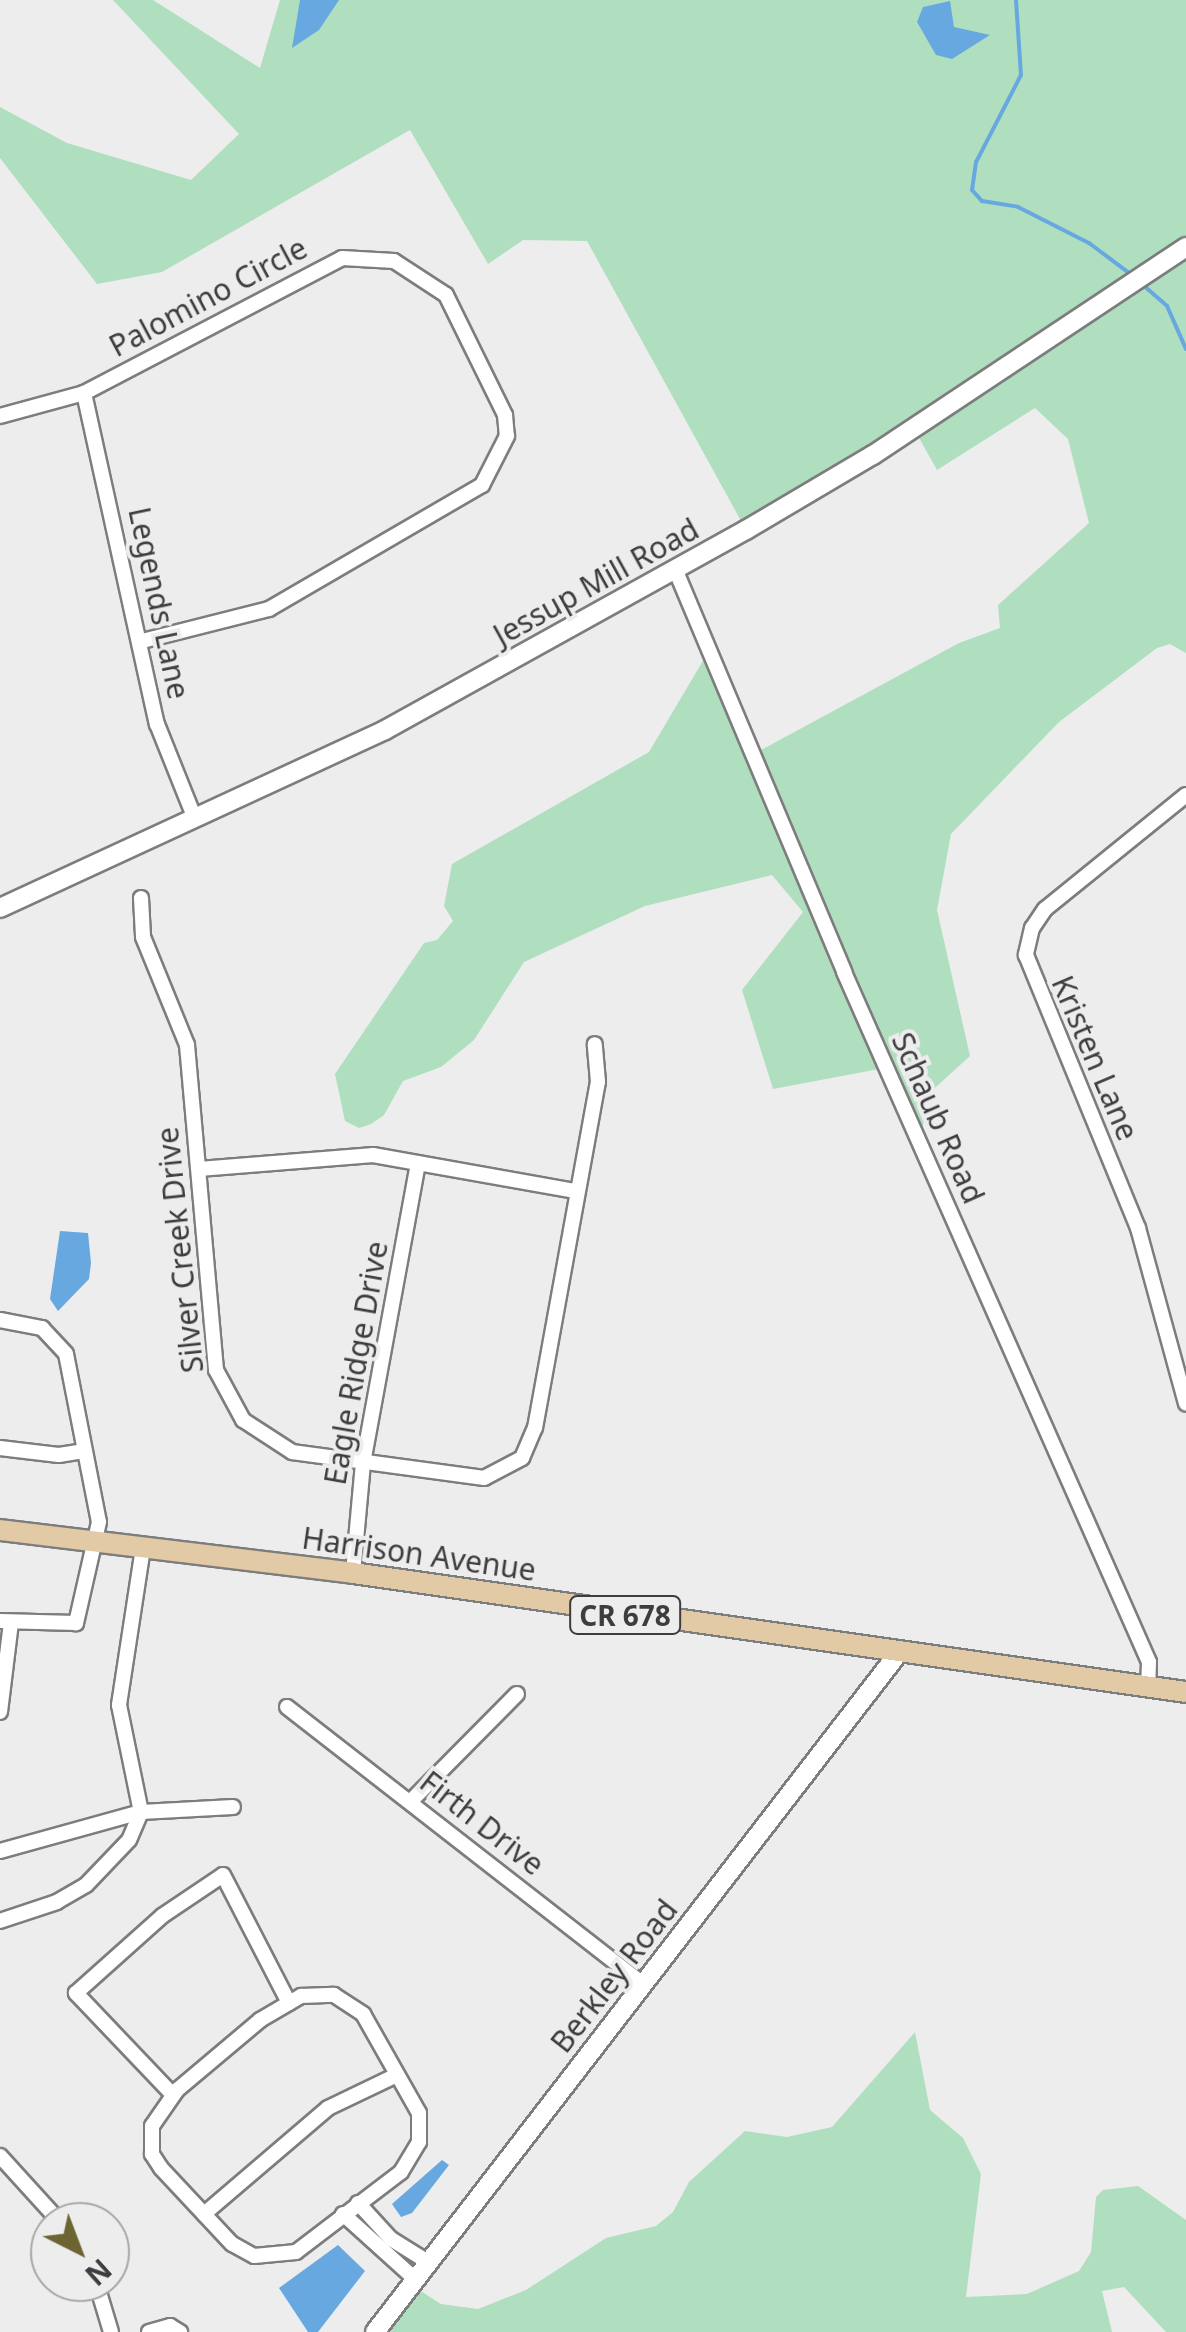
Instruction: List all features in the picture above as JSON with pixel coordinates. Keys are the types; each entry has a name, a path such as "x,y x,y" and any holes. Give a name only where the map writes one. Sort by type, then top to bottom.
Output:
{"main road":[{"name":"Harrison Avenue","path":"0,1530 353,1573 897,1654 1186,1692"}],"street":[{"name":"Jessup Mill Road","path":"0,908 385,730 675,569 873,455 1186,247"},
{"name":"Palomino Circle","path":"0,416 84,394 323,265 368,257 414,269 446,295 505,415 499,456 464,500 270,609 139,642"},
{"name":"Legends Lane","path":"84,394 158,724 195,819"},
{"name":"Schaub Road","path":"675,569 844,972 1149,1662 1148,1687"},
{"name":"Kristen Lane","path":"1186,796 1042,912 1026,956 1138,1228 1186,1404"},
{"name":"Silver Creek Drive","path":"141,898 143,937 188,1045 222,1389 243,1420 276,1447 484,1478 522,1458 535,1428 598,1082 595,1044"},
{"path":"198,1169 353,1154 576,1192"},
{"name":"Eagle Ridge Drive","path":"353,1573 364,1463 418,1163"},
{"path":"0,1320 38,1326 60,1344 99,1522 92,1544 86,1598 76,1622 6,1622 0,1712"},
{"path":"0,1448 59,1455 85,1451"},
{"path":"0,1920 86,1885 128,1840 141,1812 119,1705 143,1548"},
{"name":"Berkley Road","path":"374,2332 897,1654"},
{"path":"410,1802 517,1694"},
{"name":"Firth Drive","path":"287,1706 643,1984"},
{"path":"0,1852 141,1812 233,1807"},
{"path":"172,2095 76,1993 162,1916 223,1874 289,2002"},
{"path":"314,1994 346,2002 364,2014 419,2113 419,2142 401,2172 296,2252 271,2259 242,2252 204,2214 152,2154 152,2126 172,2095 289,2002 314,1994"},
{"path":"204,2214 328,2108 397,2074"},
{"path":"0,2156 42,2202"},
{"path":"358,2203 391,2239 428,2262"},
{"path":"342,2214 415,2279"},
{"path":"102,2302 110,2332"},
{"path":"149,2332 170,2326 180,2332"}],"green space":[{"path":"113,0 153,0 260,68 280,0 1186,0 1186,653 1170,644 1157,648 1059,722 951,834 937,910 970,1056 927,1095 923,1127 895,1066 773,1089 742,990 803,912 772,875 645,906 524,962 474,1040 441,1067 403,1081 384,1115 371,1124 359,1128 345,1121 335,1074 424,943 437,940 453,921 444,906 452,864 649,752 704,659 748,757 959,643 1000,628 998,605 1089,523 1068,439 1035,408 937,470 918,436 746,530 587,241 523,240 488,264 410,130 162,272 97,284 0,158 0,107 67,143 191,180 239,134"},
{"path":"915,2032 930,2110 963,2138 981,2174 966,2297 1027,2294 1079,2271 1091,2252 1096,2197 1103,2190 1138,2186 1186,2220 1186,2332 1166,2332 1124,2287 1102,2291 1112,2332 387,2332 419,2290 441,2304 478,2309 526,2290 606,2238 656,2226 673,2212 689,2182 745,2131 787,2137 832,2127"}],"water":[{"path":"300,0 339,0 319,30 292,48"},
{"path":"950,1 954,27 990,35 952,59 936,55 917,22 923,7"},
{"path":"60,1231 88,1233 91,1263 89,1279 58,1311 50,1299"},
{"path":"442,2160 449,2165 412,2213 401,2217 392,2204"},
{"path":"338,2245 365,2271 318,2332 308,2332 279,2288"}],"waterway":[{"path":"1016,0 1021,75 976,162 972,190 982,201 1018,207 1089,243 1132,275"},
{"path":"1143,285 1167,306 1186,349"}]}
